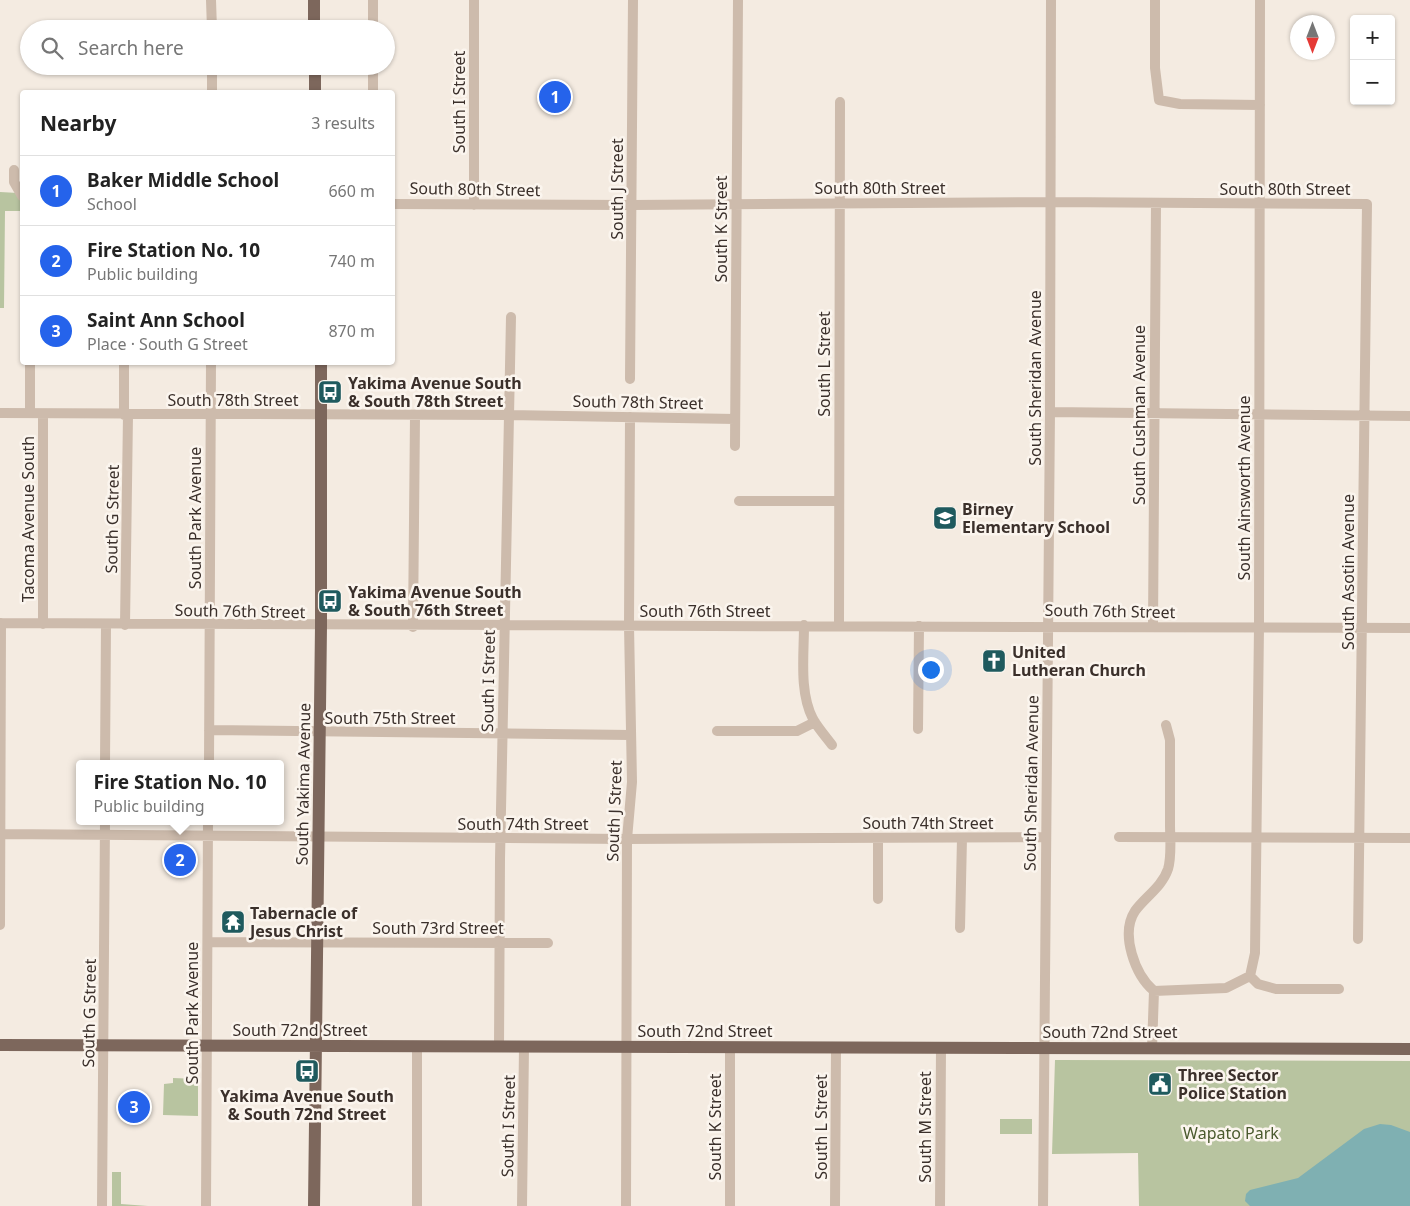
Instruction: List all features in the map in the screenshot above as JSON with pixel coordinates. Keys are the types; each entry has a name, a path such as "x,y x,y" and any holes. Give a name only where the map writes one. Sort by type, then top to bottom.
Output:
{"main road":[{"path":"314,0 314,20"},
{"path":"314,75 315,90"},
{"name":"South Yakima Avenue","path":"314,1206 321,626 321,365"},
{"name":"South 72nd Street","path":"0,1045 1410,1049"}],"street":[{"path":"212,0 212,20"},
{"path":"373,0 373,20"},
{"name":"South I Street","path":"474,0 474,205"},
{"name":"South J Street","path":"630,379 633,0"},
{"name":"South K Street","path":"735,446 738,0"},
{"name":"South Sheridan Avenue","path":"1043,1206 1050,412 1051,0"},
{"path":"1155,0 1155,68 1158,99 1180,104 1260,105"},
{"name":"South Ainsworth Avenue","path":"1250,976 1255,953 1259,627 1260,0"},
{"path":"212,75 212,90"},
{"path":"373,75 373,90"},
{"name":"South L Street","path":"839,625 840,102"},
{"path":"14,170 14,182 20,192"},
{"name":"South 80th Street","path":"395,204 632,205 1050,202 1367,204"},
{"name":"South Cushman Avenue","path":"1153,627 1156,203"},
{"name":"South Asotin Avenue","path":"1358,939 1367,204"},
{"name":"South I Street","path":"499,1046 502,734 511,316"},
{"name":"Tacoma Avenue South","path":"30,365 30,413"},
{"name":"South G Street","path":"124,365 126,415 125,625"},
{"name":"South Park Avenue","path":"209,760 211,365"},
{"path":"1050,412 1154,415 1410,416"},
{"name":"South 78th Street","path":"0,413 736,418"},
{"name":"Tacoma Avenue South","path":"43,414 43,624"},
{"path":"413,627 415,416"},
{"name":"South J Street","path":"626,1206 627,839 632,782 629,626 630,417"},
{"path":"739,501 839,501"},
{"path":"0,925 1,623"},
{"name":"South 76th Street","path":"1,623 413,627 839,625 1410,628"},
{"path":"106,624 106,760"},
{"path":"804,625 806,693 815,722 832,745"},
{"path":"918,729 919,626"},
{"path":"716,731 797,731 815,722"},
{"path":"1152,1049 1154,991 1141,977 1133,960 1131,922 1134,913 1153,893 1168,869 1170,837 1170,740 1166,725"},
{"name":"South 75th Street","path":"209,730 630,735"},
{"name":"South G Street","path":"102,1206 105,825"},
{"name":"South Park Avenue","path":"206,1206 208,825"},
{"name":"South 74th Street","path":"0,834 627,839 1045,837"},
{"path":"1119,837 1410,838"},
{"path":"878,838 878,899"},
{"path":"960,928 962,838"},
{"name":"South 73rd Street","path":"208,942 548,943"},
{"path":"1154,991 1226,988 1250,976 1258,984 1276,989 1339,989"},
{"path":"417,1046 417,1206"},
{"name":"South I Street","path":"522,1206 524,1047"},
{"name":"South K Street","path":"730,1047 730,1206"},
{"name":"South L Street","path":"835,1206 836,1048"},
{"name":"South M Street","path":"940,1206 941,1048"}],"green space":[{"path":"0,192 18,193 20,196 20,211 5,211 4,308 0,308"},
{"name":"Wapato Park","path":"1055,1060 1410,1061 1410,1206 1139,1206 1138,1153 1052,1154"},
{"path":"173,1078 198,1079 198,1116 163,1115 164,1084 173,1083"},
{"path":"1000,1119 1032,1119 1032,1134 1000,1134"},
{"path":"112,1172 121,1172 121,1204 148,1206 112,1206"}],"water":[{"path":"1380,1124 1391,1125 1410,1132 1410,1206 1250,1206 1245,1201 1246,1194 1250,1190 1298,1178 1364,1129"}],"place":[{"name":"Baker Middle School","path":"555,97"},
{"name":"Yakima Avenue South & South 78th Street","path":"330,392"},
{"name":"Birney Elementary School","path":"945,518"},
{"name":"Yakima Avenue South & South 76th Street","path":"330,601"},
{"name":"United Lutheran Church","path":"994,661"},
{"name":"Fire Station No. 10","path":"180,860"},
{"name":"Tabernacle of Jesus Christ","path":"233,922"},
{"name":"Yakima Avenue South & South 72nd Street","path":"307,1071"},
{"name":"Three Sector Police Station","path":"1160,1084"},
{"name":"Saint Ann School","path":"134,1107"}]}
